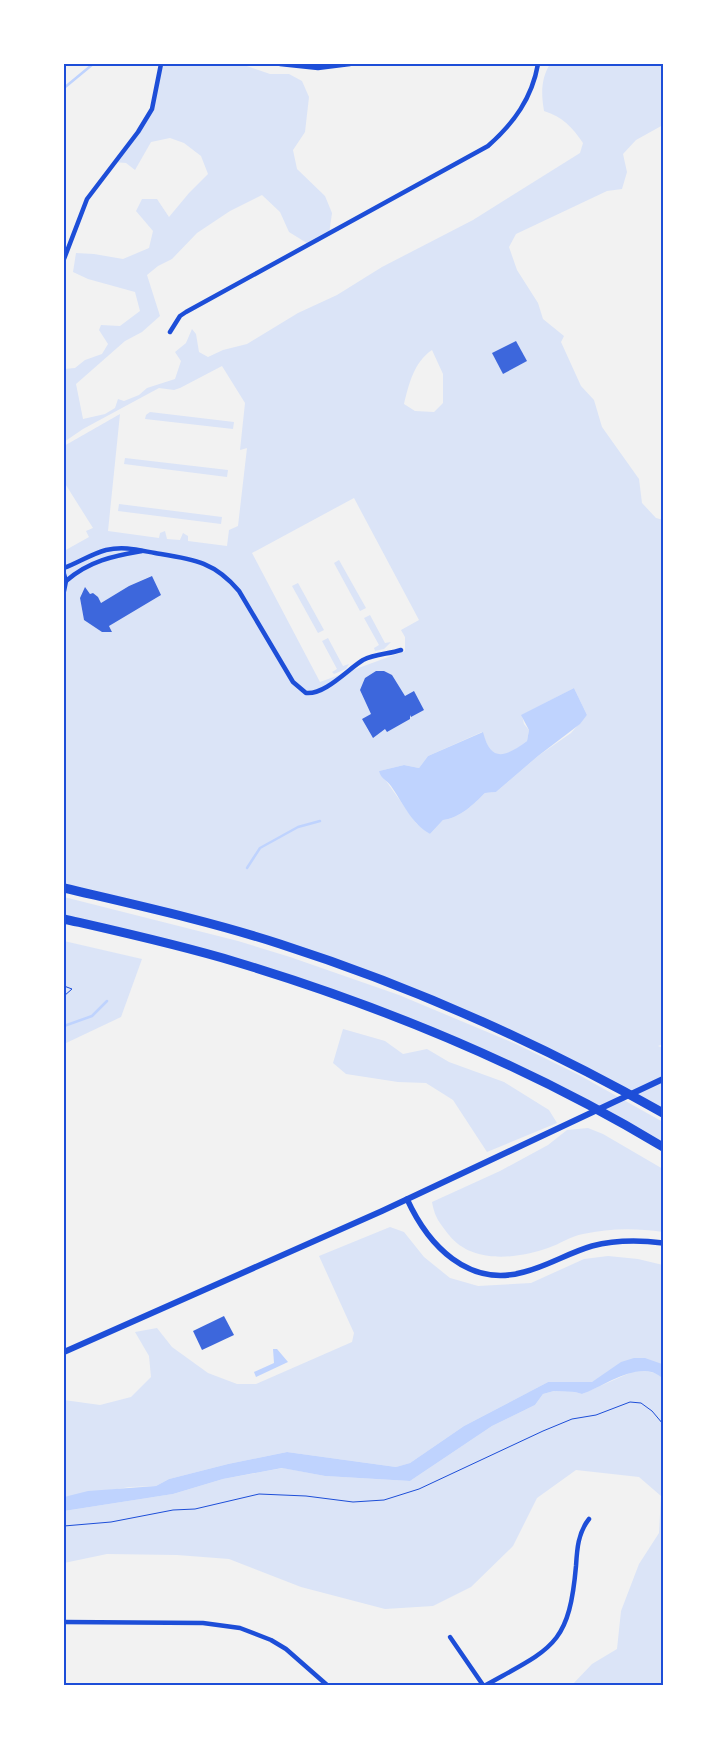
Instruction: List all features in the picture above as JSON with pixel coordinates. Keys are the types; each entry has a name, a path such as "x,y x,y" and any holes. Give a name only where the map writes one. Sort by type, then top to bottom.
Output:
{"highway":[{"path":"64,888 211,924 278,944 385,981 546,1050 663,1113"},
{"path":"64,919 235,962 370,1008 497,1060 560,1091 663,1147"}],"main road":[{"path":"64,1352 407,1199 663,1079"}],"street":[{"path":"64,260 87,199 138,132 152,109 160,64"},
{"path":"280,64 312,68 350,64"},
{"path":"170,332 180,316 186,312 488,146 502,134 521,110 533,85 538,64"},
{"path":"64,568 105,550 132,548 191,558 223,574 239,591 292,682 306,693 314,692 342,677 364,660 401,650"},
{"path":"66,581 79,571 98,561 143,551"},
{"path":"64,574 66,581 64,591"},
{"path":"407,1199 424,1231 441,1250 462,1265 488,1273 522,1273 580,1250 606,1243 637,1241 663,1243"},
{"path":"450,1636 485,1685 536,1657 550,1645 563,1629 572,1602 578,1540 589,1519"},
{"path":"64,1622 203,1623 240,1628 258,1634 286,1649 327,1685"}],"path":[{"path":"64,986 72,989 64,996"},
{"path":"64,1526 111,1522 173,1510 196,1509 260,1494 306,1496 354,1502 384,1500 419,1489 542,1430 572,1419 596,1415 630,1402 641,1403 652,1411 663,1424"}],"shaded area":[{"path":"161,64 241,64 270,74 289,74 302,81 309,97 305,132 293,150 297,169 325,196 332,213 329,234 310,245 289,232 280,212 262,195 230,211 197,233 172,259 158,266 147,275 160,316 142,332 125,341 76,384 83,419 105,414 115,408 118,399 124,401 139,395 147,388 175,379 181,361 175,352 186,343 192,329 196,334 199,352 208,357 223,350 247,344 298,313 337,295 382,267 473,220 580,153 583,143 575,132 562,120 544,111 542,86 550,64 663,64 663,125 636,140 623,154 627,172 622,189 607,191 516,234 509,247 517,270 538,303 543,319 564,336 561,342 581,386 594,400 602,427 639,479 642,503 656,518 663,520 663,1044 658,1046 663,1048 663,1113 495,1026 278,944 64,888 64,551 89,537 86,531 93,528 64,482 64,446 120,414 108,531 159,538 160,533 165,531 167,539 180,540 183,533 188,536 188,541 227,546 229,530 238,526 247,448 240,450 245,403 222,366 180,388 174,390 159,388 83,429 64,442 64,369 75,368 85,360 102,354 108,344 99,330 101,325 120,326 140,311 135,292 88,279 73,272 76,253 123,259 149,248 153,231 136,211 142,199 157,199 169,217 208,174 201,156 184,143 170,138 151,142 135,170 126,163 114,162 152,109","holes":["432,350 443,374 443,403 434,412 415,411 404,404 413,374 426,355","354,498 419,620 401,630 405,637 405,651 320,682 252,553","151,576 155,583 109,626 112,632 102,632 84,620 80,598 85,588 90,594 93,593 101,603 129,586","574,688 587,715 571,733 538,756 496,792 485,793 461,813 443,820 430,834 416,823 379,771 404,765 419,768 428,756 482,732 490,749 495,753 500,755 511,752 527,741 529,730 524,724 522,715"]},
{"path":"150,412 234,422 233,429 145,419 146,415"},
{"path":"125,458 228,470 227,477 124,464"},
{"path":"119,504 222,517 221,524 118,511"},
{"path":"339,560 366,608 360,611 334,563"},
{"path":"298,583 324,630 318,633 292,586"},
{"path":"370,615 385,643 391,642 384,649 375,651 374,648 379,645 364,618"},
{"path":"328,638 343,666 349,664 346,669 334,674 332,672 337,669 322,641"},
{"path":"64,897 238,941 399,995 516,1044 579,1075 663,1122 663,1143 629,1123 372,1005 64,915"},
{"path":"64,941 142,959 121,1017 64,1044"},
{"path":"343,1029 385,1041 403,1054 427,1049 449,1062 504,1082 549,1110 557,1123 487,1152 453,1100 426,1083 398,1082 346,1074 333,1063"},
{"path":"588,1128 603,1134 663,1169 663,1232 623,1229 593,1232 574,1236 536,1252 522,1255 495,1256 482,1255 470,1251 449,1235 440,1223 432,1202 500,1171 548,1145 567,1130"},
{"path":"390,1227 404,1232 424,1257 450,1278 478,1286 531,1283 584,1259 608,1256 638,1259 663,1265 663,1365 592,1382 548,1382 464,1426 410,1463 396,1467 287,1452 169,1479 156,1486 130,1487 64,1497 64,1400 100,1405 131,1397 151,1377 149,1356 135,1332 157,1328 172,1347 208,1373 237,1384 256,1384 352,1342 354,1333 319,1256"},
{"path":"643,1370 658,1374 663,1379 663,1685 572,1685 592,1664 617,1649 621,1611 639,1564 659,1533 661,1496 639,1477 576,1470 537,1498 513,1546 471,1587 433,1606 385,1609 301,1587 229,1559 177,1555 107,1554 64,1563 64,1511 173,1494 223,1479 283,1468 325,1476 410,1481 492,1426 535,1405 543,1394 554,1391 582,1394 632,1372"}],"water":[{"path":"574,688 587,715 580,724 538,756 496,792 485,793 461,813 443,820 430,834 412,818 391,786 380,774 379,771 404,765 419,768 428,756 483,732 490,749 495,753 500,754 512,751 527,741 529,730 521,715"},
{"path":"273,1349 277,1349 288,1362 256,1377 254,1372 274,1363"},
{"path":"634,1358 645,1358 662,1364 663,1379 654,1373 645,1371 634,1372 623,1375 582,1394 554,1391 543,1394 535,1405 492,1426 410,1481 325,1476 282,1468 223,1479 173,1494 64,1511 64,1497 88,1491 156,1486 169,1479 287,1452 396,1467 410,1463 464,1426 548,1382 592,1382 621,1362"}],"building":[{"path":"516,341 527,361 503,374 492,353"},
{"path":"152,576 161,595 109,626 112,632 102,632 84,620 80,598 85,587 90,594 93,593 98,597 101,603 129,586"},
{"path":"376,671 384,671 392,675 405,696 414,691 424,710 411,717 410,715 410,719 387,732 385,729 373,738 362,719 371,714 360,690 365,678"},
{"path":"224,1316 234,1335 202,1350 193,1331"}],"waterway":[{"path":"64,88 93,64"},
{"path":"247,868 260,848 298,827 320,821"},
{"path":"64,1026 92,1016 107,1001"}]}
